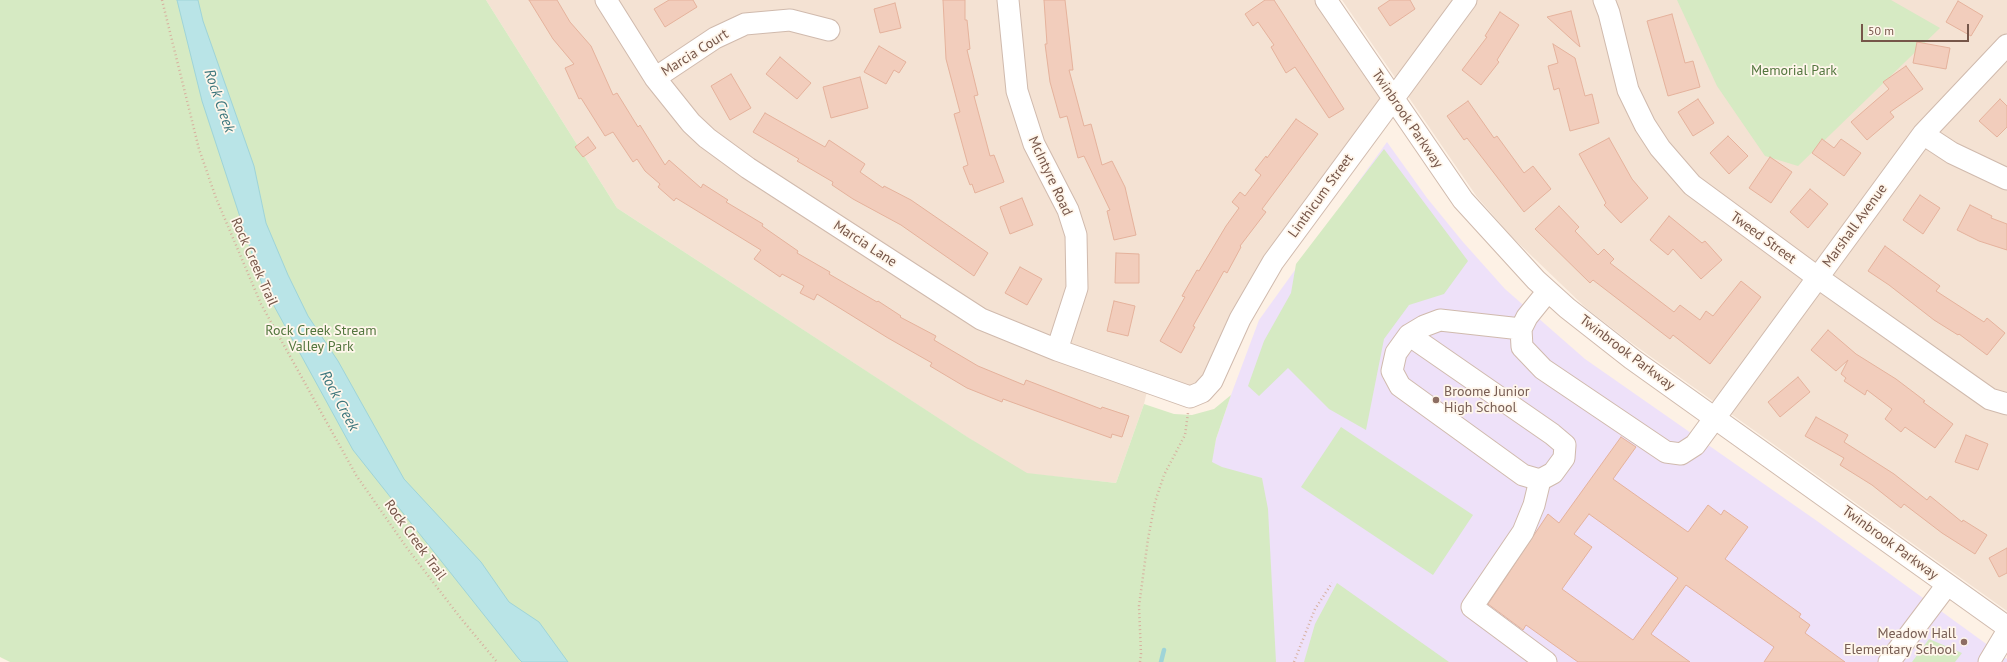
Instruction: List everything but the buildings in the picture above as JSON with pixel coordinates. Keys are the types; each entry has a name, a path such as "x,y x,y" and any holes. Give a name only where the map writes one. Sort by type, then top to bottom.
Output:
{"street":[{"name":"Marcia Lane","path":"606,0 655,78 691,123 707,138 748,168 980,319 1057,350 1190,397"},
{"name":"McIntyre Road","path":"1008,0 1017,91 1034,144 1068,210 1076,235 1077,288 1057,350"},
{"name":"Twinbrook Parkway","path":"1326,0 1463,200 1548,291 1567,308 1632,359 2006,627"},
{"name":"Linthicum Street","path":"1190,397 1202,392 1212,381 1240,319 1273,262 1466,0"},
{"name":"Tweed Street","path":"1604,0 1609,13 1628,90 1645,125 1660,148 1692,185 1817,278 1990,400 2007,404"},
{"name":"Marcia Court","path":"655,78 715,38 745,24 790,20 829,30"},
{"name":"Marshall Avenue","path":"1521,329 1522,347 1543,369 1666,452 1681,454 1696,445 1923,134 2007,45"},
{"path":"1923,134 1952,153 2007,179"},
{"path":"1409,335 1552,434 1565,445 1564,458 1553,473 1540,480 1523,475 1400,386 1392,371 1396,353 1409,335 1424,326 1440,320 1521,329 1527,317 1548,291"},
{"path":"1540,480 1534,505 1523,532 1472,607 1546,662"},
{"path":"1889,662 1947,584"},
{"path":"1988,662 2006,627"}],"path":[{"name":"Rock Creek Trail","path":"162,0 199,148 219,206 261,304 356,475 407,548 459,616 497,662"},
{"path":"1140,662 1139,606 1148,539 1155,502 1164,475 1185,435 1190,397"},
{"path":"1294,662 1315,610 1332,584"}],"shaded area":[{"path":"486,0 1326,0 1393,99 1273,262 1202,392 1149,383 1144,404 1116,483 1022,473 617,208"},
{"path":"1342,0 2007,0 2007,611 1626,339 1586,308 1512,237 1477,197"},
{"name":"Broome Junior High School","path":"1387,142 1427,198 1463,242 1505,289 1585,359 1817,521 2007,659 2007,662 1222,662 1199,519 1216,439 1259,320"}],"green space":[{"name":"Rock Creek Stream Valley Park","path":"0,0 486,0 617,208 969,438 1027,473 1116,483 1144,404 1174,414 1192,415 1214,409 1231,395 1216,439 1212,462 1222,467 1262,478 1268,509 1276,662 10,662 0,657"},
{"name":"Memorial Park","path":"1677,0 1891,0 1940,28 1798,166 1765,156 1717,86"},
{"path":"1384,149 1468,261 1444,294 1409,305 1384,339 1366,430 1329,409 1288,368 1259,396 1248,386 1264,341 1291,293 1296,264"},
{"path":"1341,427 1473,515 1433,575 1301,487"},
{"path":"1337,583 1449,662 1304,662 1315,624"},
{"path":"1929,639 1962,653 1955,662 1912,662"}],"water":[{"name":"Rock Creek","path":"177,0 198,0 203,21 254,166 266,223 288,275 308,316 338,361 404,479 481,562 509,602 539,622 568,662 522,662 353,450 262,284 202,101"}],"waterway":[{"path":"1161,662 1164,650"}],"place":[{"name":"Broome Junior High School","path":"1436,400"},
{"name":"Meadow Hall Elementary School","path":"1964,642"}]}
